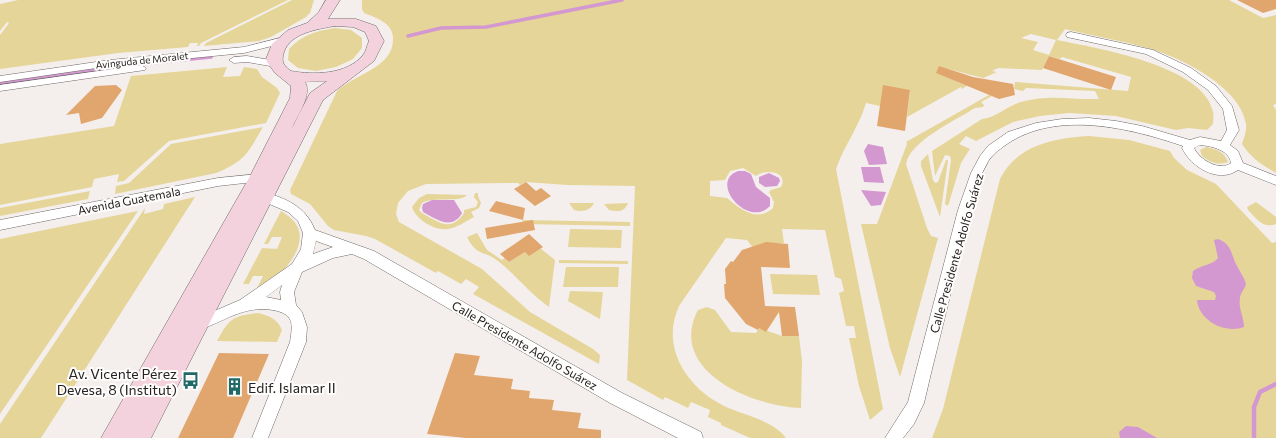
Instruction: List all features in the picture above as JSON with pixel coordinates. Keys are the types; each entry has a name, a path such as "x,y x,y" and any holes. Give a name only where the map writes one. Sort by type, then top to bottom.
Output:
{"main road":[{"path":"312,26 324,16 333,0"},
{"path":"345,0 346,12 358,24"},
{"path":"113,438 169,341 258,178 298,98 299,85 274,60 276,50 284,40 296,32 312,26 333,22 358,24 368,28 374,34 377,41 375,50 358,66 316,97 138,438"},
{"path":"282,69 300,78 314,79 338,74 358,66"}],"street":[{"path":"1071,35 1149,52 1187,70 1212,88 1228,108 1233,130 1223,147 1235,156 1238,165 1276,181"},
{"name":"Avinguda de Moralet","path":"0,79 127,61 243,51 269,46 284,40"},
{"name":"Avinguda de Moralet","path":"0,88 159,66 247,59 282,69"},
{"name":"Calle Presidente Adolfo Suárez","path":"893,438 908,419 916,403 956,241 975,178 982,162 992,149 1016,134 1036,127 1077,122 1129,127 1190,144 1200,141 1223,147"},
{"path":"1190,144 1188,148 1193,157 1206,166 1230,170 1238,165"},
{"name":"Avenida Guatemala","path":"0,225 218,182 258,178"},
{"path":"264,197 298,211 306,220 310,233 308,250 297,266 287,292 289,307"},
{"name":"Calle Presidente Adolfo Suárez","path":"310,233 331,242 356,249 616,398 695,438"},
{"path":"196,325 245,304 272,286 297,266 331,251 356,249"},
{"path":"245,304 259,302 289,307 298,316 300,327 298,342 260,438"}],"shaded area":[{"path":"18,0 288,0 201,43 199,46 197,46 198,43 190,43 188,47 118,53 0,69 0,35 9,23 7,22 0,31 0,4"},
{"path":"292,0 314,0 310,13 306,17 271,37 259,41 204,46 206,43"},
{"path":"362,0 1229,0 1263,18 1276,15 1276,104 1273,105 1276,110 1276,173 1257,161 1242,144 1246,124 1242,111 1233,98 1208,76 1194,67 1151,49 1065,29 1057,40 1146,61 1170,71 1190,82 1205,96 1213,112 1213,124 1207,130 1188,128 1176,130 1116,116 1069,113 1040,116 1013,122 976,141 966,136 959,144 970,149 961,163 948,206 945,204 951,160 950,156 945,155 935,176 932,151 982,119 993,116 1021,102 1042,98 1099,99 1095,91 1026,88 1023,91 1014,89 1015,82 1128,91 1131,77 1062,57 1060,59 1049,56 1042,70 998,68 992,71 997,72 983,78 948,69 944,76 965,85 973,82 962,89 961,87 907,117 910,91 880,106 866,103 836,169 883,409 870,420 859,386 849,338 856,338 854,326 846,326 839,293 844,291 841,279 835,277 825,230 782,229 784,243 772,243 753,248 747,240 726,238 679,306 674,321 673,336 675,351 680,365 699,389 724,406 766,422 786,438 750,438 721,425 721,423 708,417 710,410 691,402 688,408 665,397 663,400 627,380 635,186 567,185 526,182 520,185 518,183 426,184 408,191 398,203 396,214 399,222 482,269 530,312 593,349 600,355 599,364 473,294 479,287 466,279 461,284 438,271 436,273 375,239 334,230 328,226 310,204 291,194 290,190 337,91 344,85 381,63 392,48 393,37 390,28 383,22 364,13 362,9","holes":["1031,34 1056,40 1049,55 1033,50 1038,42 1021,38","743,168 756,176 765,172 770,172 775,173 782,178 783,182 781,187 769,192 774,202 773,208 767,212 761,214 749,213 727,198 710,196 710,181 725,180 730,171"]},
{"path":"335,28 351,30 362,38 362,48 353,59 336,67 316,71 298,68 288,60 289,49 299,40 316,32"},
{"path":"227,67 223,77 240,76 244,67 257,69 262,77 277,88 280,93 266,123 169,141 124,181 117,182 119,174 94,179 92,187 0,205 0,144 114,126 131,76"},
{"path":"989,95 992,96 981,102 984,105 983,107 975,108 925,139 909,155 906,164 927,228 931,236 938,238 900,377 890,348 861,224 877,224 907,144 906,142"},
{"path":"263,127 245,155 226,169 216,173 115,194 116,186 129,183 171,144"},
{"path":"1089,136 1129,140 1170,151 1174,158 1187,170 1216,184 1272,243 1276,242 1276,438 932,438 943,409 1000,179 1007,167 1026,151 1050,142"},
{"path":"868,144 883,147 887,164 869,165 864,151"},
{"path":"1206,147 1222,153 1228,162 1211,162 1202,156 1200,150"},
{"path":"928,154 933,180 935,183 938,182 946,160 948,160 940,217 921,166 921,161"},
{"path":"861,167 880,167 884,183 864,182"},
{"path":"738,171 745,171 751,174 756,187 770,198 770,206 761,212 752,212 742,208 734,201 729,193 727,184 730,177"},
{"path":"769,173 779,178 780,181 777,186 765,187 759,183 759,177"},
{"path":"861,190 886,192 881,205 871,206"},
{"path":"90,191 88,199 0,216 0,208"},
{"path":"475,193 478,193 481,203 479,208 471,212 474,217 458,226 448,229 437,228 427,224 417,216 412,207 419,198 427,194 467,195 459,199 433,200 422,203 419,210 422,213 444,224 454,223 464,213 464,210 476,207 478,202 474,197"},
{"path":"195,197 41,438 0,438 0,424 145,208 144,214 163,209 164,204"},
{"path":"432,200 454,200 462,213 454,221 444,222 438,220 423,212 423,204"},
{"path":"1256,202 1276,217 1276,224 1267,225 1257,220 1247,207"},
{"path":"569,203 594,203 590,208 580,211 574,210"},
{"path":"628,203 623,210 618,211 609,210 604,204"},
{"path":"138,211 0,414 0,239"},
{"path":"281,211 297,225 300,235 298,248 291,261 277,277 256,290 263,276 253,276 249,284 243,284 262,248 277,249 282,237 272,237 268,244 264,244"},
{"path":"523,220 630,222 630,226 522,224"},
{"path":"570,229 622,230 621,248 568,247"},
{"path":"477,233 487,250 502,260 505,258 509,262 525,252 540,248 555,260 549,307 498,261 474,248 467,237"},
{"path":"1218,239 1223,241 1229,247 1246,284 1241,294 1240,302 1244,327 1237,329 1221,327 1208,320 1199,307 1197,300 1215,300 1216,296 1214,292 1196,286 1192,278 1193,271 1213,262 1218,258 1214,240"},
{"path":"559,260 628,261 628,264 559,263"},
{"path":"566,267 619,267 618,287 563,287"},
{"path":"770,274 817,275 820,295 773,294"},
{"path":"570,291 603,292 600,319 568,301"},
{"path":"707,307 715,310 731,332 756,333 759,328 782,336 799,336 802,361 801,408 782,406 761,401 739,393 720,382 704,368 694,351 691,332 698,310"},
{"path":"258,313 272,318 280,326 282,330 277,342 217,341 228,323 232,320 237,317"},
{"path":"1126,426 1138,427 1157,438 1120,438 1119,432"}],"building":[{"path":"1237,0 1276,0 1276,9 1263,13"},
{"path":"1049,56 1116,77 1111,90 1043,68"},
{"path":"939,66 973,77 1013,84 1015,95 999,99 936,73"},
{"path":"116,85 122,90 102,118 81,124 79,113 66,115 95,86"},
{"path":"883,85 910,90 905,131 877,126"},
{"path":"526,182 536,191 541,188 551,196 535,206 514,189"},
{"path":"496,201 525,208 523,220 489,211"},
{"path":"533,220 535,230 487,239 485,228"},
{"path":"529,234 543,247 529,256 525,252 509,262 500,254"},
{"path":"766,242 788,244 790,268 761,267 765,306 795,307 799,336 782,336 779,312 766,332 746,324 725,298 725,269 731,261 733,262 742,250"},
{"path":"219,353 269,354 233,438 178,438"},
{"path":"455,353 480,356 474,375 513,379 511,389 530,391 529,398 554,400 552,410 581,413 578,428 601,430 601,438 466,438 427,434"}],"waterway":[{"path":"408,36 441,28 486,27 622,0"},
{"path":"0,83 123,66 211,57"},
{"path":"1254,438 1254,407 1260,392 1276,384"}],"place":[{"name":"Av. Vicente Pérez Devesa, 8 (Institut)","path":"190,381"},
{"name":"Edif. Islamar II","path":"235,387"}]}
